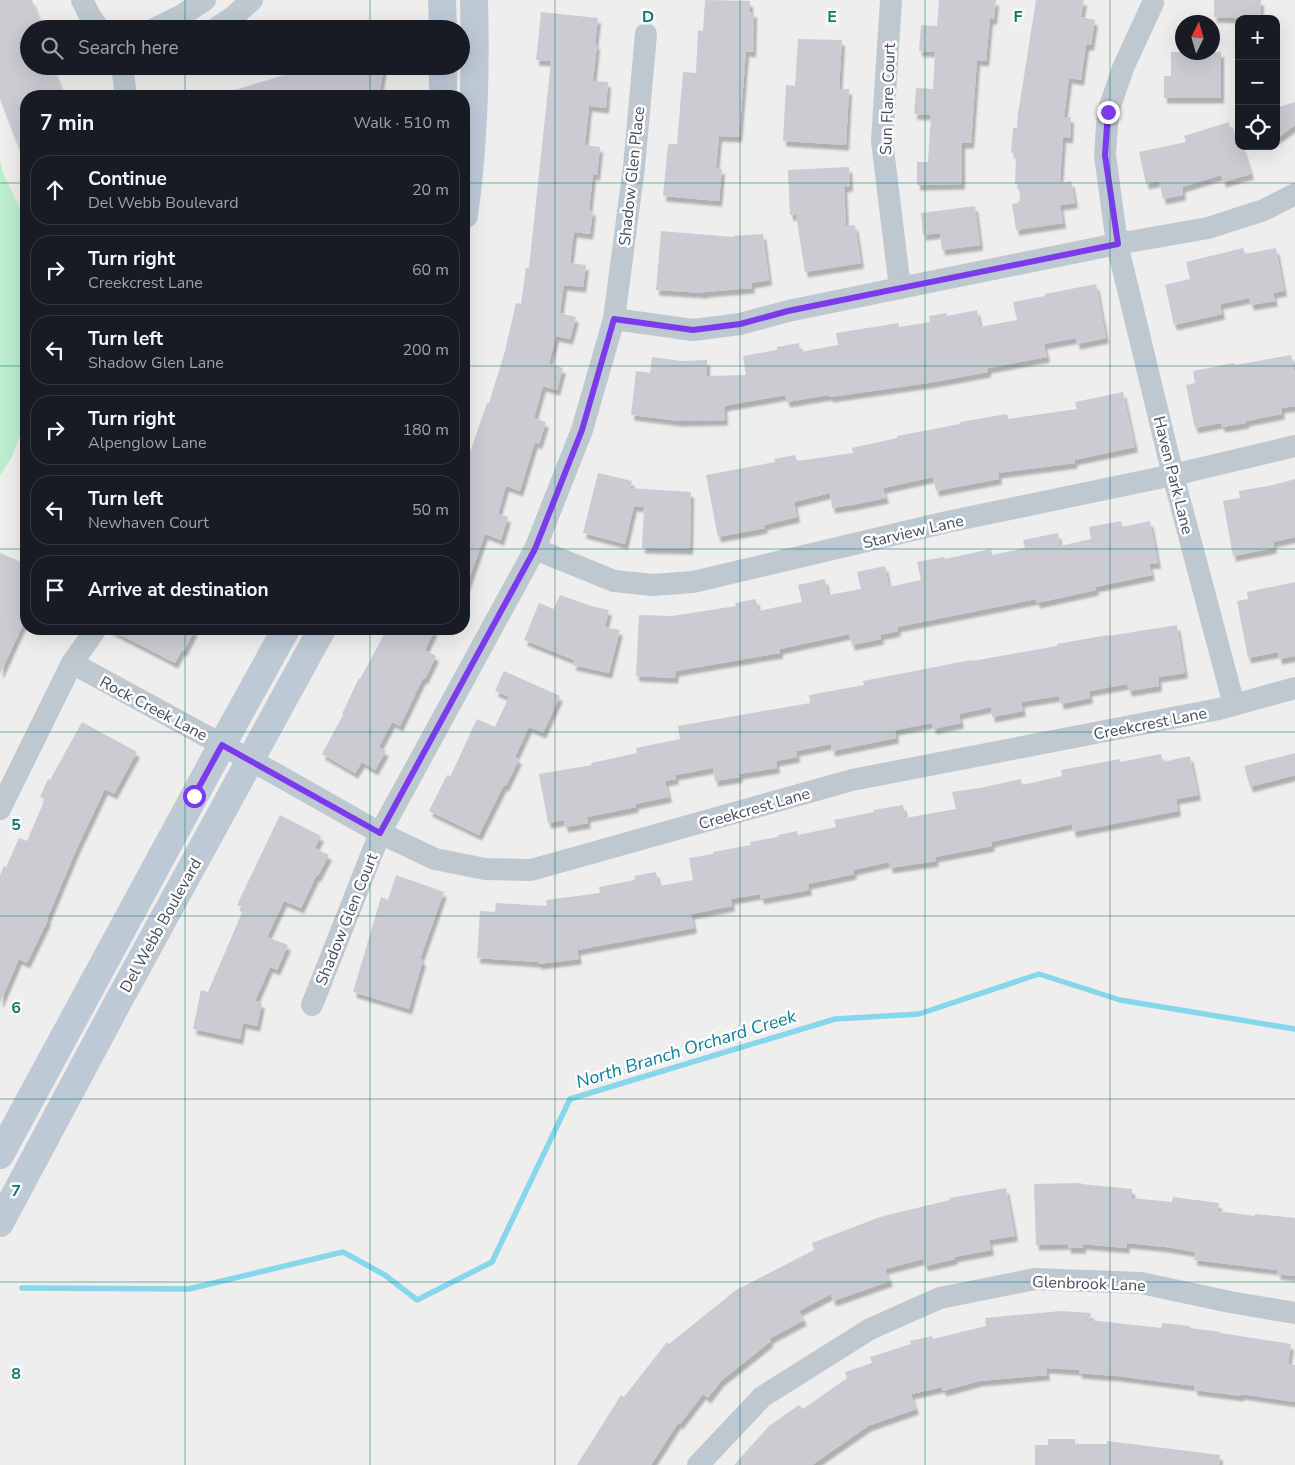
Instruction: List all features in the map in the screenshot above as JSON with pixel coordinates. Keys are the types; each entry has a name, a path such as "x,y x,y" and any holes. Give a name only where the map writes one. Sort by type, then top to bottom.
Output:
{"street":[{"path":"82,0 93,20"},
{"path":"172,20 205,0"},
{"path":"228,20 252,0"},
{"path":"442,0 443,20"},
{"path":"470,150 474,107 474,0"},
{"name":"Sun Flare Court","path":"891,0 882,140 900,288"},
{"name":"Haven Park Lane","path":"1153,3 1122,68 1108,112 1105,155 1118,244 1173,475 1234,705"},
{"name":"Shadow Glen Place","path":"535,549 582,430 614,319 634,166 646,34"},
{"path":"123,75 125,90"},
{"path":"443,75 443,90"},
{"path":"614,319 693,330 740,324 788,311 900,288 1118,244 1208,228 1264,210 1295,194"},
{"name":"Starview Lane","path":"535,549 614,581 653,585 693,582 947,522 1173,475 1295,446"},
{"name":"Shadow Glen Court","path":"312,1005 380,833 535,549"},
{"path":"0,809 72,664 92,635"},
{"name":"Del Webb Boulevard","path":"0,1223 113,1011 236,752 284,635"},
{"name":"Del Webb Boulevard","path":"0,1155 236,752 318,635"},
{"name":"Rock Creek Lane","path":"72,664 236,752"},
{"name":"Creekcrest Lane","path":"236,752 380,833 435,859 485,869 531,870 852,780 1219,709 1295,688"},
{"name":"Glenbrook Lane","path":"698,1465 762,1397 870,1329 940,1298 1035,1279 1141,1283 1230,1302 1295,1313"}],"green space":[{"path":"0,161 3,173 20,208 20,437 12,457 0,475"}],"building":[{"path":"0,0 32,0 39,20 20,20 20,75 56,75 62,90 20,90 20,151 0,99"},
{"path":"705,0 750,1 750,12 754,12 753,52 746,51 739,137 719,136 716,168 722,169 719,201 663,196 668,144 677,144 683,72 696,73 698,30 703,31"},
{"path":"939,0 996,0 994,19 990,19 986,61 977,60 971,143 962,143 962,184 917,185 917,162 928,162 931,115 914,114 916,88 933,89 935,52 919,51 921,25 937,26"},
{"path":"1036,0 1084,0 1081,17 1095,20 1091,45 1086,45 1081,80 1069,78 1064,117 1071,117 1070,138 1063,137 1060,183 1071,181 1075,203 1060,205 1063,223 1016,230 1012,204 1020,201 1019,184 1015,184 1016,153 1011,153 1013,128 1017,128"},
{"path":"1214,0 1261,0 1260,15 1235,15 1235,18 1214,15"},
{"path":"541,12 598,18 593,81 608,82 606,108 589,106 585,145 600,147 597,175 593,174 589,210 593,210 590,234 574,232 570,263 586,265 583,287 564,285 560,313 576,317 570,339 556,336 549,364 563,368 557,390 543,386 534,418 546,422 539,444 535,442 520,491 506,486 498,514 508,517 501,540 485,534 470,577 470,452 487,403 489,403 505,351 516,303 521,304 526,268 529,268 551,61 536,60"},
{"path":"798,39 842,40 839,89 849,89 846,145 783,141 786,85 795,86"},
{"path":"1171,52 1175,52 1175,60 1220,60 1221,52 1221,98 1164,98 1164,76 1171,76"},
{"path":"284,75 382,75 380,90 235,90"},
{"path":"1295,102 1295,125 1280,136 1280,107"},
{"path":"1229,122 1235,140 1235,150 1243,150 1251,174 1223,182 1221,175 1182,187 1183,195 1163,199 1159,181 1146,184 1139,152 1186,142 1184,136"},
{"path":"849,167 850,186 844,187 846,226 855,225 861,263 805,272 796,215 790,215 788,170"},
{"path":"975,206 980,245 942,250 940,233 923,235 921,213"},
{"path":"661,231 733,237 763,234 769,280 751,283 752,288 705,293 656,290"},
{"path":"1243,248 1245,254 1276,248 1284,291 1273,293 1275,301 1251,305 1249,298 1220,304 1222,314 1174,325 1165,285 1190,279 1186,262"},
{"path":"1096,284 1106,338 1077,344 1076,338 1044,344 1047,357 988,368 988,372 928,383 787,402 785,395 724,406 725,420 679,421 631,415 636,371 650,373 652,357 681,361 707,360 707,376 746,375 743,356 777,350 777,347 799,343 800,352 838,345 836,333 899,323 899,327 930,322 929,316 947,313 947,316 977,310 980,327 1017,320 1013,302"},
{"path":"1291,355 1295,375 1295,406 1281,408 1282,414 1246,421 1246,423 1222,427 1221,423 1195,428 1186,385 1195,383 1193,371"},
{"path":"1123,392 1135,447 1074,460 1075,463 998,473 999,479 936,491 933,477 883,488 886,498 852,505 832,508 830,493 794,502 797,517 764,525 765,528 718,537 706,475 775,462 774,459 795,455 797,461 853,453 852,448 897,438 897,436 960,424 960,422 1007,414 1008,419 1077,409 1075,402"},
{"path":"598,473 632,481 630,488 691,492 690,549 642,548 644,507 634,506 625,544 583,533"},
{"path":"1295,479 1295,537 1273,542 1274,548 1233,556 1223,501 1240,498 1239,491"},
{"path":"1121,521 1122,527 1150,521 1158,563 1149,564 1152,575 1095,587 1096,590 1037,603 1036,599 897,627 898,631 880,635 881,639 852,645 849,634 780,649 780,653 676,671 675,678 636,676 639,615 672,616 736,606 735,603 756,599 758,611 802,602 798,585 825,579 828,595 861,589 857,572 885,566 889,587 921,580 917,562 944,557 945,559 991,549 992,555 1025,548 1023,540 1058,533 1060,546 1091,539 1089,527"},
{"path":"0,553 20,561 20,631 0,674"},
{"path":"1295,582 1295,656 1279,659 1278,652 1248,658 1237,601 1248,599 1247,592"},
{"path":"560,595 609,610 605,627 620,630 609,673 573,665 574,660 524,640 539,603 554,609"},
{"path":"1177,625 1185,673 1158,677 1159,686 1129,691 1127,684 1089,691 1090,698 1061,704 1059,696 1021,702 1023,711 992,717 991,707 959,714 961,723 933,729 932,723 895,730 896,738 832,751 831,744 796,751 797,757 776,761 777,768 739,774 740,777 715,781 713,768 675,775 676,779 665,781 669,797 635,804 636,807 587,817 588,823 565,827 564,820 548,823 539,774 592,765 591,763 637,753 636,748 680,739 678,726 810,703 809,695 864,685 863,681 1057,646 1057,644"},
{"path":"121,635 192,635 175,663"},
{"path":"384,635 432,635 425,650 436,656 400,726 392,722 379,747 386,751 375,770 362,762 355,773 322,754"},
{"path":"504,671 560,696 543,733 529,727 515,757 519,759 479,835 429,811 447,775 450,777 477,719 495,727 509,697 495,691"},
{"path":"82,722 137,752 114,794 105,789 77,848 48,920 27,963 19,959 0,1003 0,875 4,866 6,867 19,838 27,841 45,799 40,797 48,779 50,780"},
{"path":"1295,753 1295,775 1250,787 1244,766"},
{"path":"1161,754 1163,762 1190,756 1198,795 1176,799 1178,811 1073,832 1072,824 991,842 992,846 935,857 936,861 890,868 889,862 853,870 854,874 808,884 809,890 761,899 760,894 731,899 732,906 691,914 694,928 577,950 579,959 538,964 538,962 477,958 480,911 495,912 496,903 547,906 546,900 600,893 599,887 635,880 634,876 656,872 659,886 693,880 689,858 751,845 750,842 778,837 778,835 797,831 798,835 836,827 834,820 874,812 873,810 903,805 905,818 956,809 952,792 1021,779 1022,785 1062,776 1061,770 1120,759 1120,762"},
{"path":"280,815 321,836 315,848 329,855 318,876 316,876 301,908 284,901 267,937 288,945 277,970 270,967 255,1001 262,1003 257,1026 243,1023 240,1039 193,1029 201,990 208,992 244,908 237,905"},
{"path":"396,875 444,892 420,959 423,960 409,1009 353,992 381,897 388,900"},
{"path":"1081,1183 1132,1189 1132,1198 1172,1202 1173,1197 1219,1203 1218,1211 1255,1216 1255,1214 1295,1218 1295,1276 1277,1274 1278,1270 1194,1260 1195,1252 1166,1247 1127,1243 1126,1248 1083,1244 1083,1248 1068,1248 1068,1244 1036,1245 1034,1184"},
{"path":"1006,1188 1015,1236 989,1240 991,1250 954,1257 955,1259 925,1266 923,1259 885,1269 890,1281 833,1301 831,1294 799,1311 804,1320 769,1339 771,1341 721,1381 708,1398 703,1394 680,1424 678,1423 651,1465 577,1465 621,1395 624,1397 667,1342 669,1344 736,1290 814,1250 812,1243 880,1217 950,1200 950,1198"},
{"path":"1061,1311 1091,1313 1090,1320 1161,1328 1162,1323 1190,1326 1190,1328 1291,1344 1288,1364 1295,1365 1295,1402 1241,1394 1241,1396 1194,1390 1195,1386 1079,1373 1079,1370 1046,1368 1047,1375 979,1381 943,1391 942,1387 911,1394 916,1409 868,1426 812,1465 734,1465 769,1426 799,1405 803,1409 847,1378 845,1372 872,1363 870,1357 911,1344 910,1341 932,1336 933,1339 986,1326 985,1318"},
{"path":"1048,1439 1075,1439 1075,1444 1107,1444 1107,1441 1220,1455 1219,1465 1035,1465 1035,1445 1048,1445"}],"waterway":[{"name":"North Branch Orchard Creek","path":"22,1288 189,1289 343,1252 385,1275 417,1300 492,1262 570,1099 835,1019 919,1014 1039,974 1120,1000 1295,1029"}],"route":[{"path":"194,796 222,745 380,833 535,549 582,430 614,319 693,330 740,324 788,311 1118,244 1105,155 1108,112"}]}
